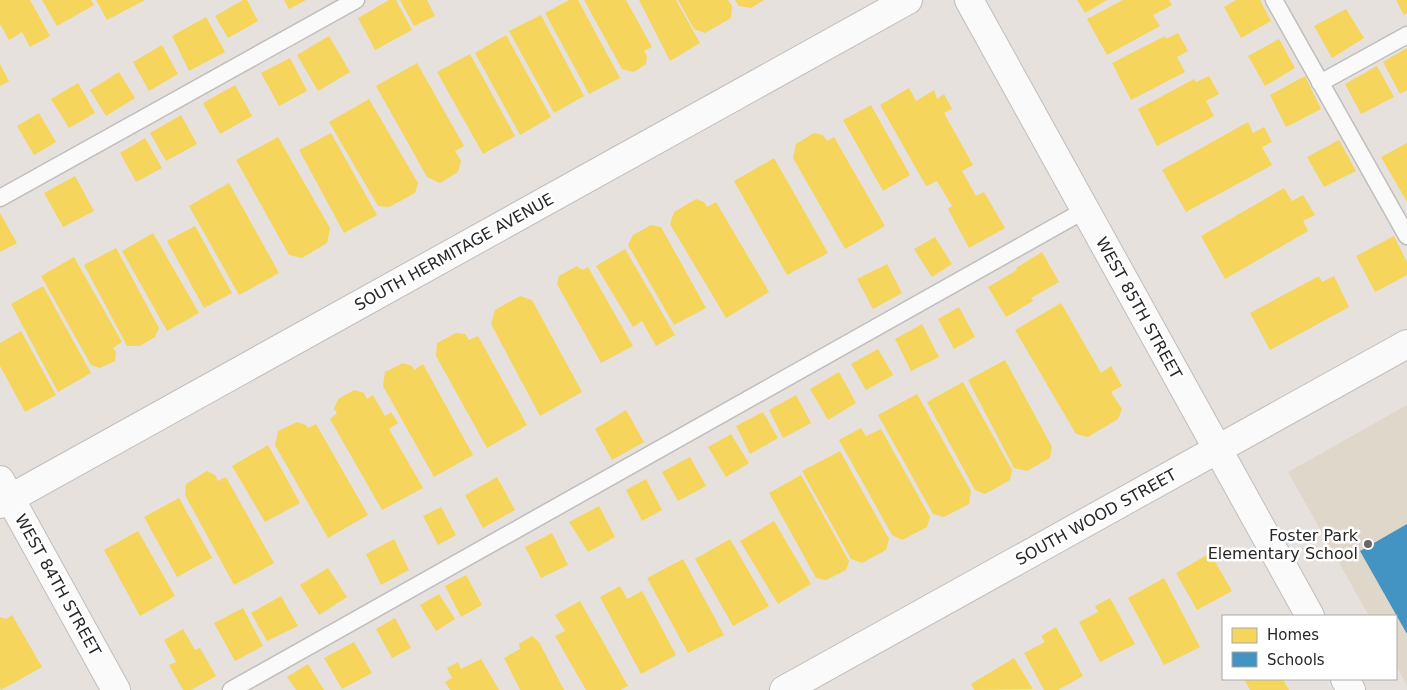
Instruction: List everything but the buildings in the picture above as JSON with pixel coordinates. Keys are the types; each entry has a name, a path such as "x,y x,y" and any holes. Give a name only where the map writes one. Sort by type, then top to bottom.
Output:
{"street":[{"name":"SOUTH HERMITAGE AVENUE","path":"3,495 908,0"},
{"name":"WEST 85TH STREET","path":"969,0 1309,615"},
{"name":"SOUTH WOOD STREET","path":"784,690 1407,344"},
{"name":"WEST 84TH STREET","path":"3,495 116,690"}],"lane":[{"path":"0,198 356,0"},
{"path":"1274,0 1407,236"},
{"path":"1320,83 1407,35"},
{"path":"231,690 1085,210"}],"shaded area":[{"name":"Foster Park Elementary School","path":"1407,405 1407,686 1397,667 1397,615 1368,615 1288,472"}],"place":[{"name":"Foster Park Elementary School","path":"1368,544"}]}
